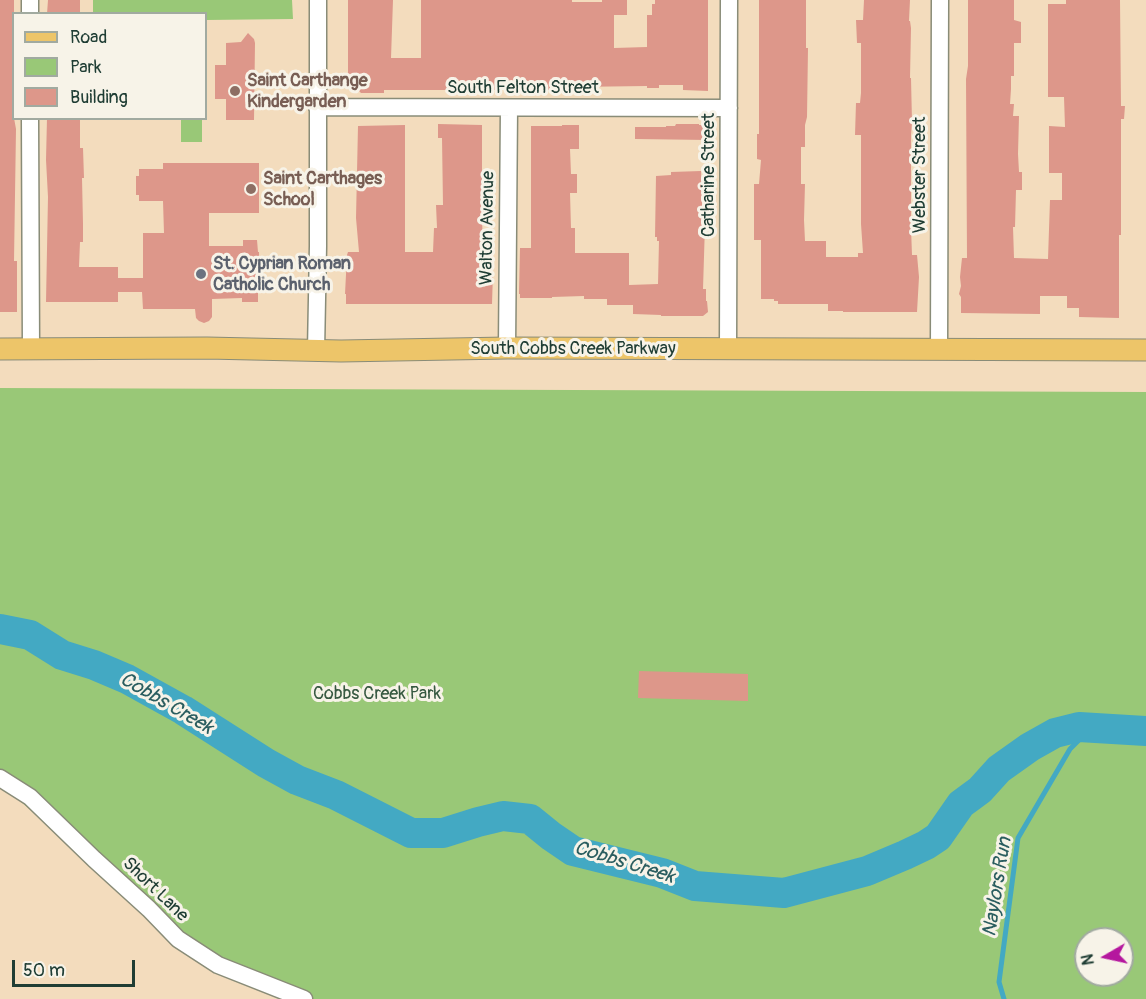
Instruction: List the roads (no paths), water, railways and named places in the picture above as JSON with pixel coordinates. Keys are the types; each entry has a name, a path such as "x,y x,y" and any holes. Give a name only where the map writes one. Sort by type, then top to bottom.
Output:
{"main road":[{"name":"South Cobbs Creek Parkway","path":"0,349 1146,350"}],"street":[{"path":"316,351 318,0"},
{"name":"Catharine Street","path":"728,350 729,0"},
{"name":"Webster Street","path":"939,350 940,0"},
{"name":"South Felton Street","path":"317,107 729,108"},
{"name":"Walton Avenue","path":"507,348 509,108"},
{"path":"30,120 31,349"},
{"name":"Short Lane","path":"0,778 30,797 178,939 218,965 304,999"}],"waterway":[{"name":"Cobbs Creek","path":"0,629 30,635 62,655 127,679 183,710 297,780 336,795 411,833 443,833 503,816 530,819 573,851 662,873 695,886 784,893 867,871 926,845 938,837 961,804 980,790 999,769 1055,733 1079,727 1146,731"},
{"name":"Naylors Run","path":"1004,999 999,982 1018,838 1070,749 1091,728"}],"place":[{"name":"Saint Carthange Kindergarden","path":"235,91"},
{"name":"Saint Carthages School","path":"251,189"},
{"name":"St. Cyprian Roman Catholic Church","path":"201,274"}],"park label":[{"name":"Cobbs Creek Park","path":"377,694"}]}
